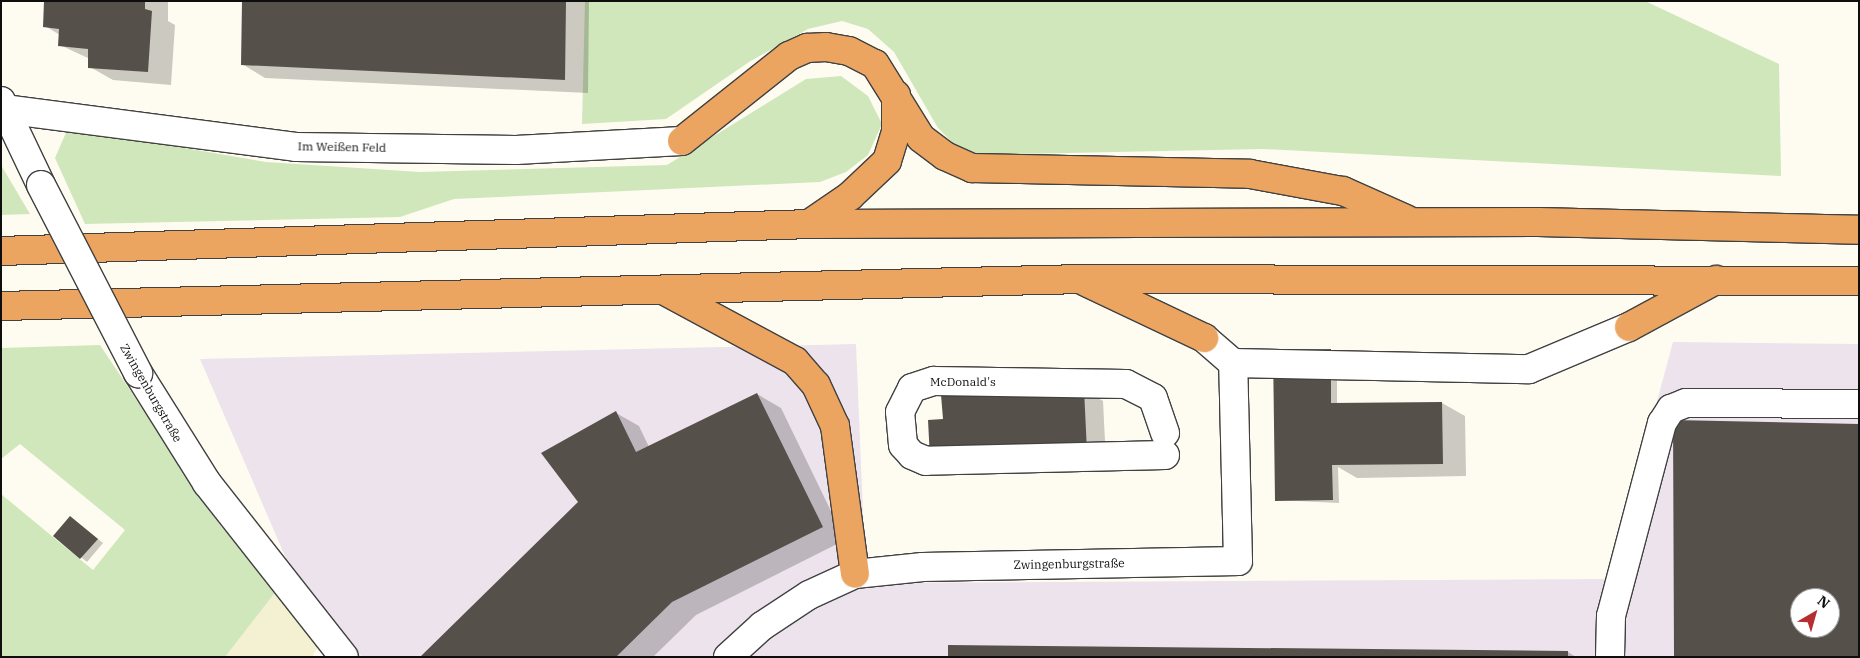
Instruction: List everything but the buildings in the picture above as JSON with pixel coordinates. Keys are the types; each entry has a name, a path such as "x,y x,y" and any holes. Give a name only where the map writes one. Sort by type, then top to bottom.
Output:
{"highway":[{"path":"682,141 789,56 807,48 849,51 874,64 896,94 921,138 945,156 972,168 1250,174 1343,191 1415,223"},
{"path":"809,224 850,196 887,160 896,132 896,94"},
{"path":"1,251 809,224 1415,223 1859,230"},
{"path":"1629,327 1719,278"},
{"path":"1,306 1080,280 1719,278 1859,281"},
{"path":"1080,280 1204,338"},
{"path":"662,290 796,362 816,386 835,426 855,574"}],"street":[{"name":"Im Weißen Feld","path":"2,105 296,147 516,150 682,141"},
{"name":"Zwingenburgstraße","path":"2,105 138,373 207,484 344,657"},
{"path":"1204,338 1233,363 1529,369 1629,327"},
{"name":"Zwingenburgstraße","path":"728,657 762,626 809,595 855,574 923,567 1238,561 1233,363"},
{"name":"McDonald's","path":"934,381 1126,384 1152,398 1165,444 926,461 912,456 903,445 900,412 912,388 934,381"},
{"path":"1610,657 1611,616 1662,423 1671,410 1686,403 1859,404"}],"shaded area":[{"path":"1673,342 1859,344 1859,657 362,657 291,570 200,359 856,344 866,583 1609,579"},
{"path":"277,590 318,647 312,657 225,657"}],"green space":[{"path":"585,1 1645,1 1779,64 1781,176 1263,149 965,155 938,128 894,52 868,29 842,21 808,29 749,62 666,119 582,124"},
{"path":"841,76 868,96 882,124 868,155 846,172 820,182 454,199 400,217 85,224 55,158 68,128 266,162 420,172 667,165 806,79"},
{"path":"1,165 30,214 1,215"},
{"path":"100,345 220,525 277,590 225,657 1,657 1,494 93,570 125,530 20,444 1,459 1,348"}]}
